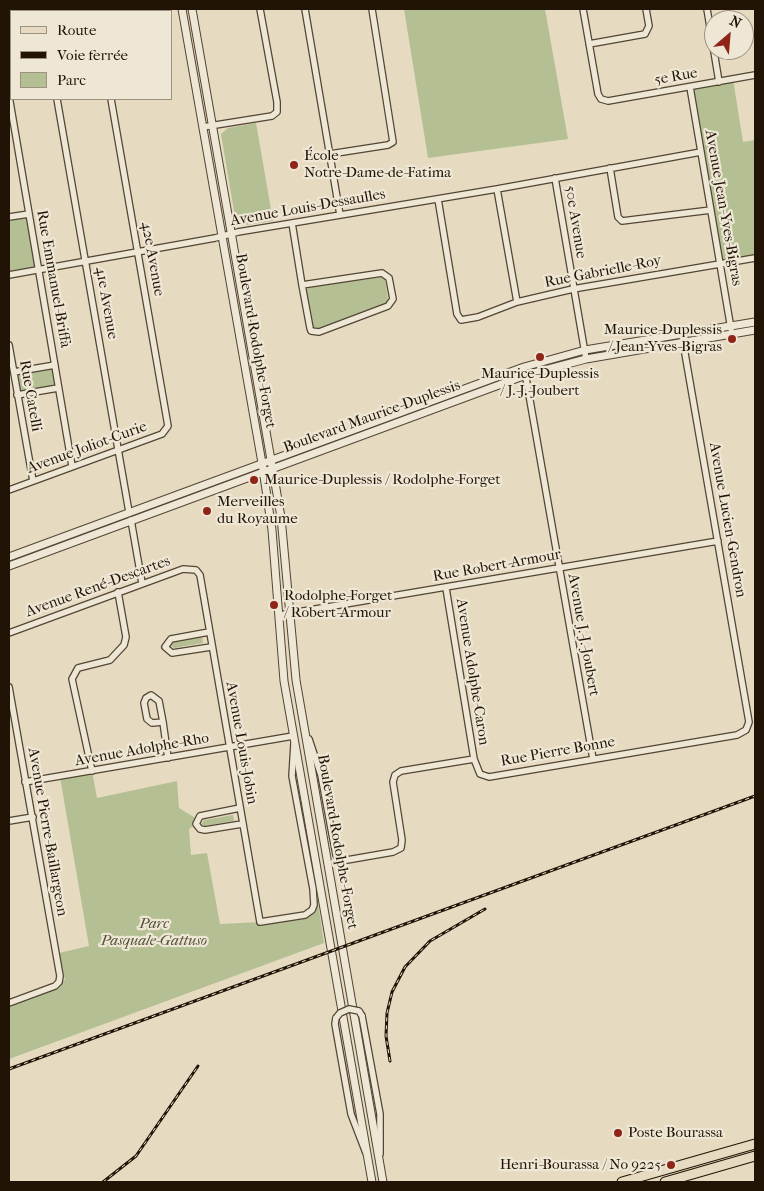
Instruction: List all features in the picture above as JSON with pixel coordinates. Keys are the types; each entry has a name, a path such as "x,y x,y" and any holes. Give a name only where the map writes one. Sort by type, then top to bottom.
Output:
{"main road":[{"path":"622,1182 755,1144"},
{"path":"665,1182 755,1156"}],"street":[{"name":"Boulevard Rodolphe-Forget","path":"182,9 262,462 272,530 284,681 372,1182"},
{"name":"Boulevard Rodolphe-Forget","path":"192,9 281,517 296,680 302,722 383,1182"},
{"path":"203,127 272,116 277,112 277,102 260,9"},
{"path":"305,9 340,214"},
{"path":"330,154 388,145 393,142 372,9"},
{"path":"583,9 589,44 645,34 649,26 646,9"},
{"path":"707,9 719,82"},
{"name":"5e Rue","path":"589,44 598,94 601,99 608,101 755,75"},
{"name":"Avenue Jean-Yves-Bigras","path":"690,87 732,334"},
{"name":"Rue Emmanuel-Briffa","path":"9,96 72,466"},
{"name":"41e Avenue","path":"57,100 129,512"},
{"name":"42e Avenue","path":"111,100 167,423"},
{"name":"Avenue Louis-Dessaulles","path":"9,274 340,214 497,189 701,152"},
{"path":"610,168 618,217 622,222 711,210"},
{"name":"50e Avenue","path":"555,178 586,359"},
{"path":"497,189 517,302"},
{"name":"Rue Gabrielle-Roy","path":"438,199 459,318 465,320 517,302 573,288 755,258"},
{"path":"9,217 29,214"},
{"path":"292,223 302,285 310,328 315,332 388,306 394,299 389,278 382,273 302,285"},
{"name":"Boulevard Maurice-Duplessis","path":"9,557 262,462 524,367 584,350 755,322"},
{"name":"Boulevard Maurice-Duplessis","path":"9,566 526,375 586,359 755,330"},
{"name":"Avenue Lucien-Gendron","path":"683,342 749,722 746,730"},
{"name":"Rue Catelli","path":"9,345 33,481"},
{"path":"14,372 55,365"},
{"name":"Avenue J.-J.-Joubert","path":"524,367 592,759"},
{"path":"17,395 58,388"},
{"name":"Avenue Joliot-Curie","path":"9,490 162,434 166,429 167,423"},
{"path":"131,520 142,583"},
{"name":"Rue Robert-Armour","path":"280,615 718,541"},
{"name":"Avenue René-Descartes","path":"9,633 183,569 196,570"},
{"name":"Avenue Louis-Jobin","path":"196,570 200,575 260,922"},
{"name":"Avenue Adolphe-Caron","path":"446,588 474,759"},
{"path":"92,771 72,679 78,668 110,660 124,645 126,637 118,592"},
{"path":"209,632 171,639 165,647 172,653 211,647"},
{"path":"284,681 296,680"},
{"name":"Avenue Pierre-Baillargeon","path":"9,687 60,976 59,982 49,988 9,1003"},
{"path":"163,722 152,723 147,719 144,703 146,698 151,695 159,701 163,722 168,758"},
{"path":"302,722 320,772 338,858 347,860 393,852 401,848 402,840 393,779 401,772 474,759"},
{"name":"Rue Pierre Bonne","path":"474,759 480,774 489,777 737,735 746,730"},
{"name":"Boulevard Rodolphe-Forget","path":"260,922 305,915 312,910 314,905 313,889 292,776 294,738"},
{"name":"Avenue Adolphe-Rho","path":"25,782 229,747 294,738"},
{"path":"240,808 200,816 196,824 200,829 205,830 242,824"},
{"path":"9,822 33,817"},
{"name":"Boulevard Rodolphe-Forget","path":"367,1155 356,1132 335,1024 336,1018 340,1013 349,1009 359,1011 362,1016 380,1114 380,1166"}],"green space":[{"path":"404,9 545,9 568,139 428,158"},
{"path":"733,79 743,142 755,140 755,258 720,264 690,87"},
{"path":"256,123 273,221 239,226 236,223 221,134 228,128"},
{"path":"29,214 39,269 9,275 9,217"},
{"path":"381,277 385,279 388,299 386,304 319,329 313,328 305,292 308,288"},
{"path":"53,368 56,387 21,393 17,374"},
{"path":"202,637 203,643 174,648 171,646 173,642"},
{"name":"Parc Pasquale-Gattuso","path":"92,771 97,798 177,781 179,808 197,819 196,824 189,829 191,855 207,853 220,924 260,922 305,915 312,910 313,896 317,896 324,943 9,1059 9,1000 65,980 59,953 89,946 60,777"},
{"path":"233,815 234,821 204,826 201,824 204,820"}],"railway":[{"path":"9,1069 755,796"},
{"path":"390,1061 386,1036 387,1013 392,992 405,967 430,941 485,909"},
{"path":"103,1182 136,1156 198,1066"}],"place":[{"name":"École Notre-Dame-de-Fatima","path":"294,165"},
{"name":"Maurice-Duplessis / Jean-Yves-Bigras","path":"732,339"},
{"name":"Maurice-Duplessis / J.-J.-Joubert","path":"540,357"},
{"name":"Maurice-Duplessis / Rodolphe-Forget","path":"254,480"},
{"name":"Merveilles du Royaume","path":"207,511"},
{"name":"Rodolphe-Forget / Robert-Armour","path":"274,605"},
{"name":"Poste Bourassa","path":"618,1133"},
{"name":"Henri-Bourassa / No 9225","path":"671,1165"}]}
